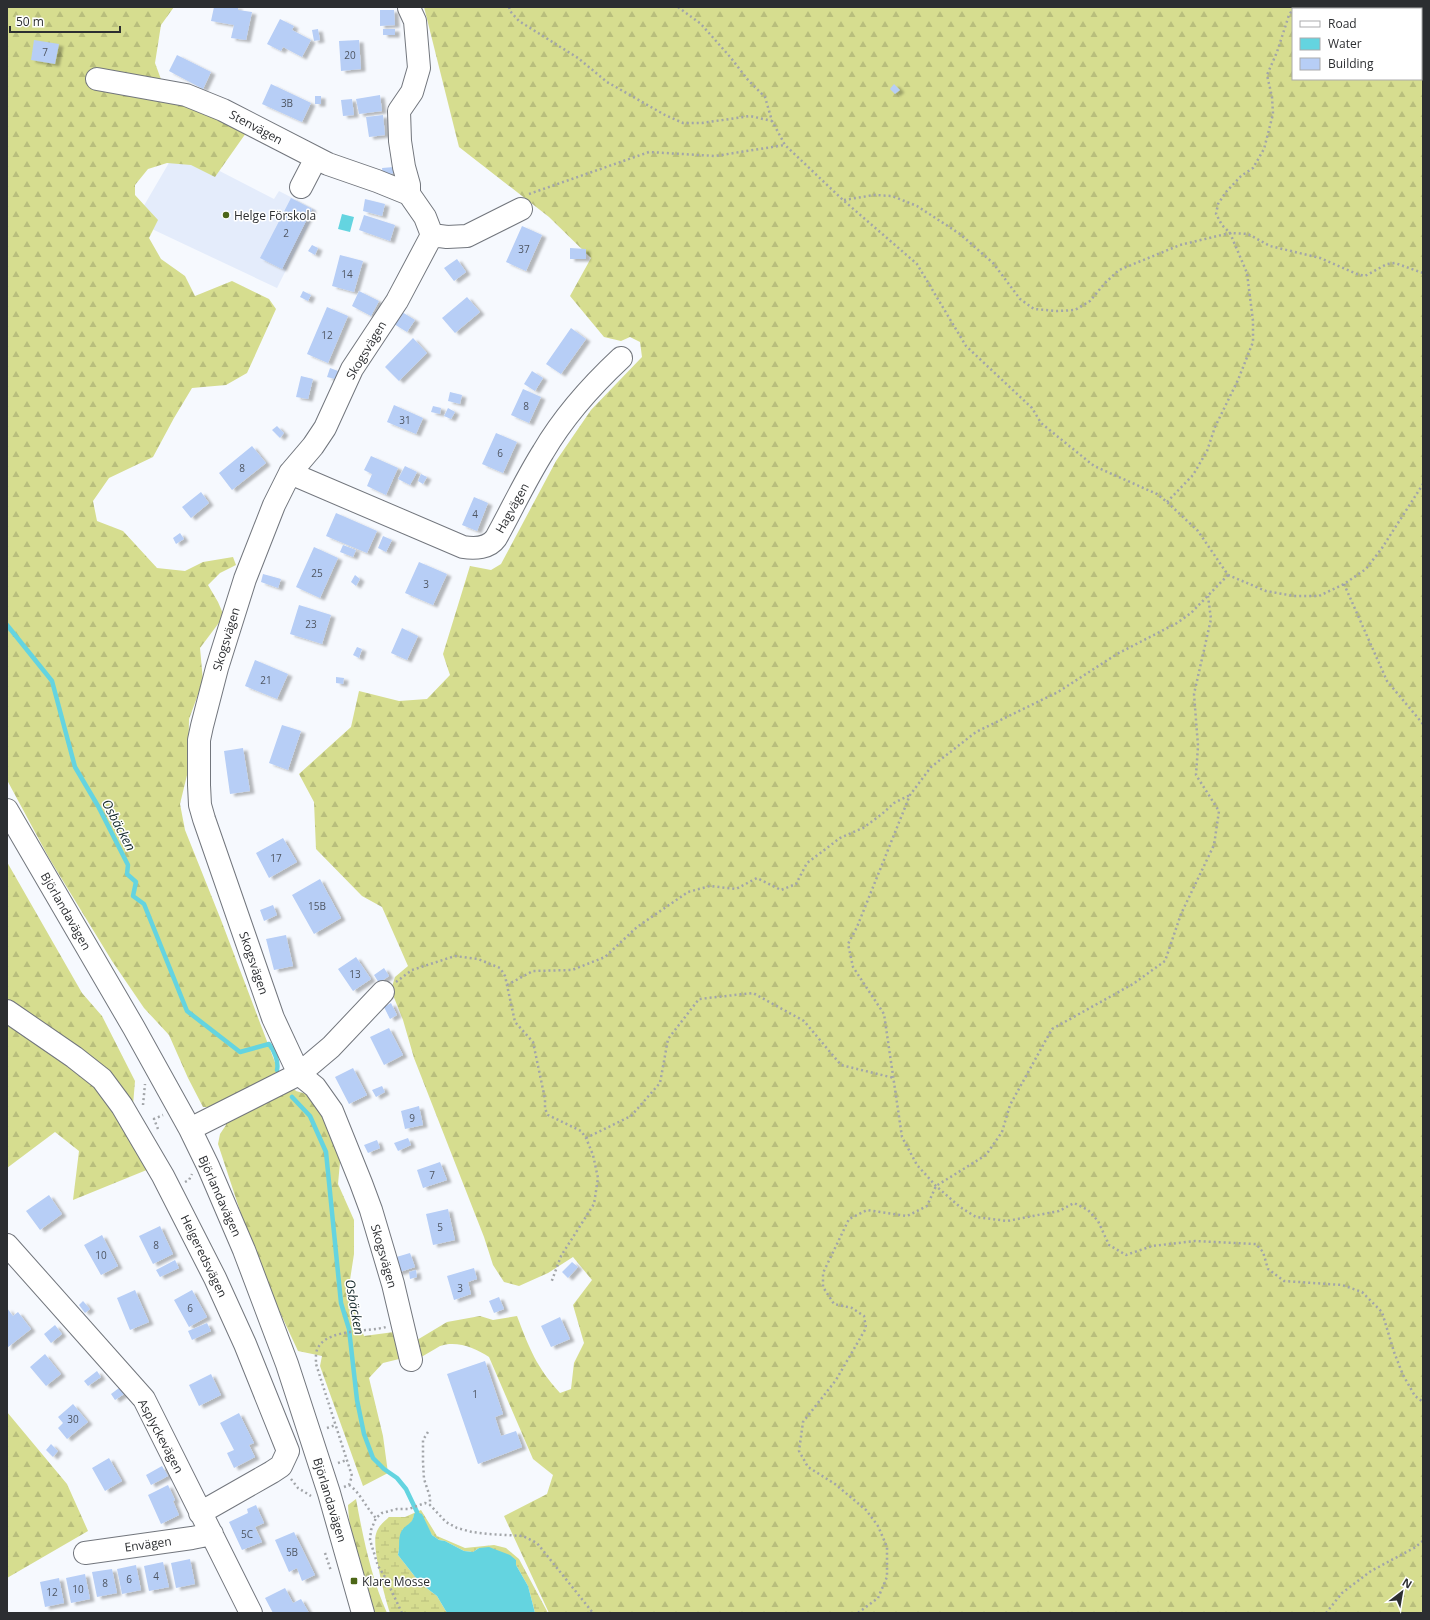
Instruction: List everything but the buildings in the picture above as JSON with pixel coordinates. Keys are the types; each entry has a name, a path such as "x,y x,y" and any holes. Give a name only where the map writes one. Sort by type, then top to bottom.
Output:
{"street":[{"path":"409,8 415,21 419,68 412,92 399,111 398,121 400,141 409,185 409,194 425,217 432,235 455,238 467,236 523,202"},
{"name":"Stenvägen","path":"97,79 186,95 223,110 328,164 377,180 409,194"},
{"path":"301,187 316,158"},
{"name":"Skogsvägen","path":"411,1360 401,1323 393,1284 371,1210 332,1111 315,1087 299,1074 273,1018 204,819 200,805 199,740 217,668 245,579 274,505 290,473 313,446 325,428 352,368 397,301 432,235"},
{"name":"Hagvägen","path":"290,473 464,547 479,548 485,546 490,544 496,538 542,453 562,424 589,389 620,358"},
{"name":"Björlandavägen","path":"7,810 126,1015 190,1129 244,1250 264,1300 329,1492 363,1613"},
{"path":"190,1129 299,1074 331,1047 383,992"},
{"name":"Helgeredsvägen","path":"7,1011 102,1078 122,1106 163,1176 215,1278 245,1344 288,1451 281,1466 200,1513"},
{"name":"Asplyckevägen","path":"7,1245 144,1399 251,1613"},
{"name":"Envägen","path":"85,1553 212,1534"}],"path":[{"path":"509,7 510,11 524,25 578,58 607,82 677,121 683,123 702,123 750,116 772,121"},
{"path":"678,7 701,24 748,80 765,97 772,121 785,145 844,200 917,264 966,346 1032,408 1040,423 1094,466 1156,494 1167,502 1198,532 1228,575 1266,591 1294,596 1319,596 1344,584 1366,568 1382,548 1423,484"},
{"path":"1167,502 1193,474 1207,451 1215,427 1238,380 1253,342 1253,321 1247,273 1230,233 1222,225 1216,214 1218,204 1241,176 1253,168 1264,149 1273,114 1272,97 1267,75 1278,52 1292,12"},
{"path":"523,202 649,152 715,156 785,145"},
{"path":"844,200 874,195 892,196 917,206 960,234 993,263 1020,299 1034,309 1057,312 1075,310 1090,301 1105,283 1119,270 1180,245 1230,233 1248,234 1270,246 1320,258 1365,276 1387,264 1395,263 1423,273"},
{"path":"1228,575 1191,613 1176,623 1116,654 1058,692 976,732 931,767 910,795 857,927 848,944 853,967 884,1014 902,1136 917,1165 936,1186 960,1207 976,1217 1007,1221 1059,1211 1074,1203 1088,1210 1098,1221 1109,1245 1126,1255 1152,1246 1195,1241 1256,1244 1263,1252 1268,1269 1284,1281 1342,1285 1362,1292 1382,1312 1394,1352 1403,1375 1415,1396 1423,1402"},
{"path":"1344,584 1387,681 1423,724"},
{"path":"858,1613 878,1598 887,1578 887,1547 878,1526 866,1510 835,1484 808,1467 799,1451 803,1422 836,1380 866,1328 864,1316 852,1308 834,1304 823,1287 823,1273 849,1219 866,1210 907,1216 927,1206 936,1186 986,1155 1002,1132 1010,1104 1052,1029 1133,984 1165,961 1181,914 1214,845 1219,811 1196,775 1198,746 1194,694 1211,619 1208,596"},
{"path":"507,985 533,971 572,970 605,957 637,928 688,892 710,886 736,889 757,878 781,890 796,884 807,863 840,838 863,828 894,803 910,795"},
{"path":"383,992 412,970 455,956 478,959 500,968 505,976 515,1022 533,1042 546,1099 545,1109 548,1115 581,1131 586,1138 593,1155 598,1178 594,1204 561,1256 551,1283"},
{"path":"586,1138 631,1116 660,1083 668,1040 699,999 753,993 804,1021 841,1065 894,1078"},
{"path":"340,1335 357,1331 381,1329 401,1323"},
{"path":"324,1429 336,1425"},
{"path":"428,1432 422,1440 424,1479 430,1497 430,1505"},
{"path":"335,1464 347,1460"},
{"path":"349,1485 355,1488 376,1518"},
{"path":"402,1613 385,1577 378,1566 370,1540 371,1530 376,1518 382,1513 390,1510 409,1509 425,1504 430,1505 446,1522 457,1528 488,1534 523,1536 537,1543 593,1613"},
{"path":"1326,1613 1342,1593 1371,1571 1414,1548 1423,1540"}],"shaded area":[{"name":"Helge Förskola","path":"177,149 274,199 279,191 316,210 277,288 135,221"}],"green space":[{"path":"7,7 174,7 161,25 155,63 162,82 246,133 215,177 191,165 167,163 148,169 135,185 135,195 158,220 149,238 161,259 185,276 195,296 232,281 269,299 276,309 247,373 226,385 192,388 153,457 109,478 93,501 97,521 123,531 157,568 185,571 203,562 233,557 236,565 220,573 208,585 224,616 200,648 203,681 189,719 188,771 180,804 185,830 279,1073 296,1091 310,1095 327,1119 340,1162 338,1184 354,1220 354,1254 348,1293 364,1336 394,1332 403,1358 383,1363 369,1378 383,1436 388,1473 363,1486 320,1366 322,1356 298,1351 269,1289 247,1232 218,1144 220,1134 226,1125 217,1107 203,1107 169,1035 144,1008 112,961 49,858 7,780"},
{"path":"424,7 1423,7 1423,1613 549,1613 504,1516 547,1494 553,1475 533,1459 489,1357 466,1346 459,1344 446,1344 418,1359 417,1340 447,1322 480,1316 493,1320 517,1316 539,1366 560,1393 571,1389 574,1363 584,1343 573,1305 592,1280 573,1257 548,1273 519,1286 504,1282 493,1265 484,1237 414,1058 403,1020 391,990 395,977 408,966 382,907 362,896 316,849 314,802 299,774 351,727 359,691 399,701 427,699 450,675 443,654 470,566 491,570 501,564 556,461 591,410 642,357 640,342 630,337 621,341 604,337 570,296 591,258 549,217 459,147"},
{"path":"7,862 82,993 102,1016 135,1081 133,1105 154,1167 73,1200 79,1151 55,1132 7,1168"},
{"path":"7,1412 67,1484 88,1531 7,1578"},
{"path":"356,1499 372,1571 387,1613 374,1613 358,1559 351,1532 348,1505"},
{"name":"Klare Mosse","path":"421,1510 437,1536 465,1548 494,1545 506,1548 519,1559 548,1613 535,1613 528,1586 516,1565 516,1560 479,1548 473,1552 464,1551 445,1541 439,1540 432,1535 426,1525 414,1514 414,1517 409,1525 402,1530 398,1555 420,1583 437,1596 447,1613 390,1613 377,1561 375,1541 376,1534 380,1526 389,1517 405,1517"}],"water":[{"path":"342,214 354,217 350,232 338,229"},
{"path":"417,1512 422,1514 432,1535 439,1540 445,1541 464,1551 473,1552 479,1548 489,1547 510,1555 516,1560 516,1565 528,1586 535,1613 447,1613 437,1596 420,1583 398,1555 401,1532 411,1522 414,1514"}],"waterway":[{"name":"Osbäcken","path":"7,625 52,681 75,767 98,806 128,865 127,874 136,882 133,896 144,904 187,1011 240,1052 269,1044 276,1056 277,1070"},
{"name":"Osbäcken","path":"292,1097 310,1116 326,1152 341,1303 349,1329 357,1400 364,1434 373,1458 384,1469 397,1478 406,1489 417,1512"}],"place":[{"name":"Helge Förskola","path":"226,215"},
{"name":"Klare Mosse","path":"354,1581"}]}
